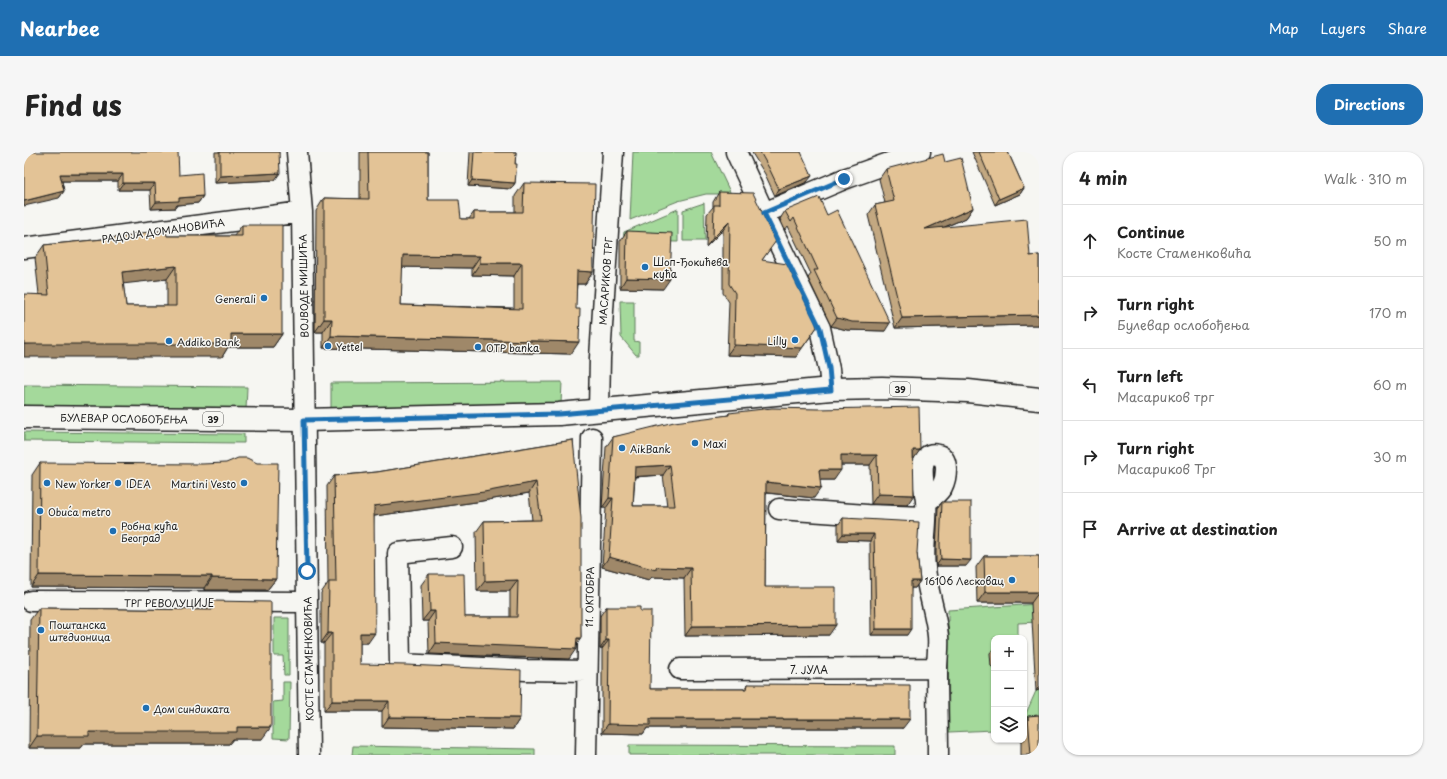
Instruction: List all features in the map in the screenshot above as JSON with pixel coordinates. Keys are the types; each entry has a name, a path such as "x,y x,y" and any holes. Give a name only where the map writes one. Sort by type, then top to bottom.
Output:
{"main road":[{"name":"БУЛЕВАР ОСЛОБОЂЕЊА","path":"24,417 304,420 559,414 831,390 882,388 968,391 1039,399"}],"street":[{"name":"ВОЈВОДЕ МИШИЋА","path":"297,152 302,212 304,420"},
{"name":"МАСАРИКОВ ТРГ","path":"599,410 600,358 613,152"},
{"path":"736,152 820,328 829,368 831,390"},
{"path":"764,213 844,179 920,152"},
{"name":"РАДОЈА ДОМАНОВИЋА","path":"24,248 302,212"},
{"name":"КОСТЕ СТАМЕНКОВИЋА","path":"304,420 309,755"},
{"name":"11. ОКТОБРА","path":"586,755 592,438"},
{"path":"778,509 867,515 926,509 923,543 925,569 936,617 938,638 938,755"},
{"path":"452,547 398,553 400,664 526,670 587,671"},
{"name":"ТРГ РЕВОЛУЦИЈЕ","path":"31,601 307,602"},
{"name":"7. ЈУЛА","path":"680,669 937,668"}],"green space":[{"path":"633,152 711,152 731,194 706,194 678,201 630,220"},
{"path":"704,203 705,241 683,241 683,210"},
{"path":"678,209 678,242 623,241 624,232"},
{"path":"620,301 634,301 634,341 639,342 639,355 636,355 621,337"},
{"path":"562,382 561,404 331,410 331,383"},
{"path":"24,385 247,387 246,410 24,408"},
{"path":"24,432 244,434 244,443 24,441"},
{"path":"1039,604 1039,622 1018,623 1018,635 991,635 991,730 949,732 948,610"},
{"path":"274,618 289,618 289,675 284,675 283,656 274,656"},
{"path":"283,682 290,682 289,739 273,738 273,702 283,701"},
{"path":"1039,690 1039,727 1027,728 1027,711 1036,691"},
{"path":"629,745 895,746 895,755 629,755"},
{"path":"353,746 535,749 535,755 352,755"}],"building":[{"path":"24,152 178,152 179,175 202,173 203,196 179,198 179,201 156,202 155,183 123,183 123,174 60,174 64,191 24,201"},
{"path":"220,152 279,152 280,173 220,176"},
{"path":"368,152 428,152 428,200 459,200 461,219 474,219 474,212 523,212 524,183 595,184 593,272 577,271 576,309 580,309 579,342 331,336 332,319 324,319 324,198 369,199","holes":["403,255 480,256 480,263 522,263 522,309 401,305"]},
{"path":"474,152 516,152 515,164 517,164 515,183 472,180"},
{"path":"760,152 801,152 812,176 779,189"},
{"path":"979,152 1008,152 1024,188 999,199"},
{"path":"943,154 945,162 961,158 973,208 925,229 1027,219 1030,256 1039,255 1039,315 902,318 875,205 894,201 886,169"},
{"path":"719,192 753,193 776,241 762,260 787,264 816,322 817,327 802,348 734,345 735,293 729,284 730,221 713,238 714,205 719,205"},
{"path":"819,197 827,215 837,210 890,323 852,322 837,318 814,270 818,270 794,218 791,222 785,211"},
{"path":"242,225 282,225 282,334 231,334 231,344 24,344 24,294 49,295 44,245 133,236 133,234 166,230 167,236 242,236","holes":["176,266 176,306 126,306 122,272"]},
{"name":"Шоп-Ђокићева кућа","path":"627,231 672,233 670,279 626,278"},
{"path":"919,407 920,450 913,450 914,495 878,494 877,455 841,455 841,470 819,470 821,488 766,482 765,587 836,587 836,625 692,626 691,568 656,567 656,570 609,557 613,498 609,498 613,437 674,422 729,415 729,413 772,408 818,409","holes":["670,465 675,506 633,506 635,467"]},
{"path":"573,440 581,518 581,638 577,638 576,649 436,643 435,611 430,611 429,574 464,574 465,617 517,617 518,580 485,581 484,521 541,520 536,482 484,492 374,506 375,633 360,633 360,664 521,670 520,718 389,717 389,701 332,701 332,633 328,633 329,582 336,582 334,476 377,472"},
{"path":"238,458 247,458 257,463 278,463 276,579 212,578 212,576 39,575 40,463 202,464 226,463"},
{"path":"942,502 971,502 971,560 941,559 940,545"},
{"path":"843,518 919,522 917,553 920,581 911,581 911,629 876,629 874,534 843,534"},
{"path":"984,556 1039,556 1039,592 985,592"},
{"path":"212,601 271,602 271,727 237,727 237,732 89,732 89,736 37,736 39,608 212,610"},
{"path":"606,607 640,607 640,611 651,611 650,689 747,689 748,684 910,685 910,719 650,719 650,725 608,724 609,640 606,640"},
{"path":"1039,715 1039,755 1031,755 1028,716"}],"place":[{"name":"Шоп-Ђокићева кућа","path":"645,267"},
{"name":"Generali","path":"264,298"},
{"name":"Lilly","path":"795,340"},
{"name":"Addiko Bank","path":"169,341"},
{"name":"Yettel","path":"328,346"},
{"name":"OTP banka","path":"478,347"},
{"name":"Maxi","path":"695,443"},
{"name":"AikBank","path":"622,448"},
{"name":"New Yorker","path":"47,483"},
{"name":"IDEA","path":"118,483"},
{"name":"Martini Vesto","path":"244,483"},
{"name":"Obuća metro","path":"40,511"},
{"name":"Робна кућа Београд","path":"113,531"},
{"name":"16106 Лесковац","path":"1012,580"},
{"name":"Поштанска штедионица","path":"41,630"},
{"name":"Дом синдиката","path":"146,708"}],"route":[{"path":"307,571 306,457 304,420 568,414 831,390 829,368 820,328 764,213 844,179"}]}
